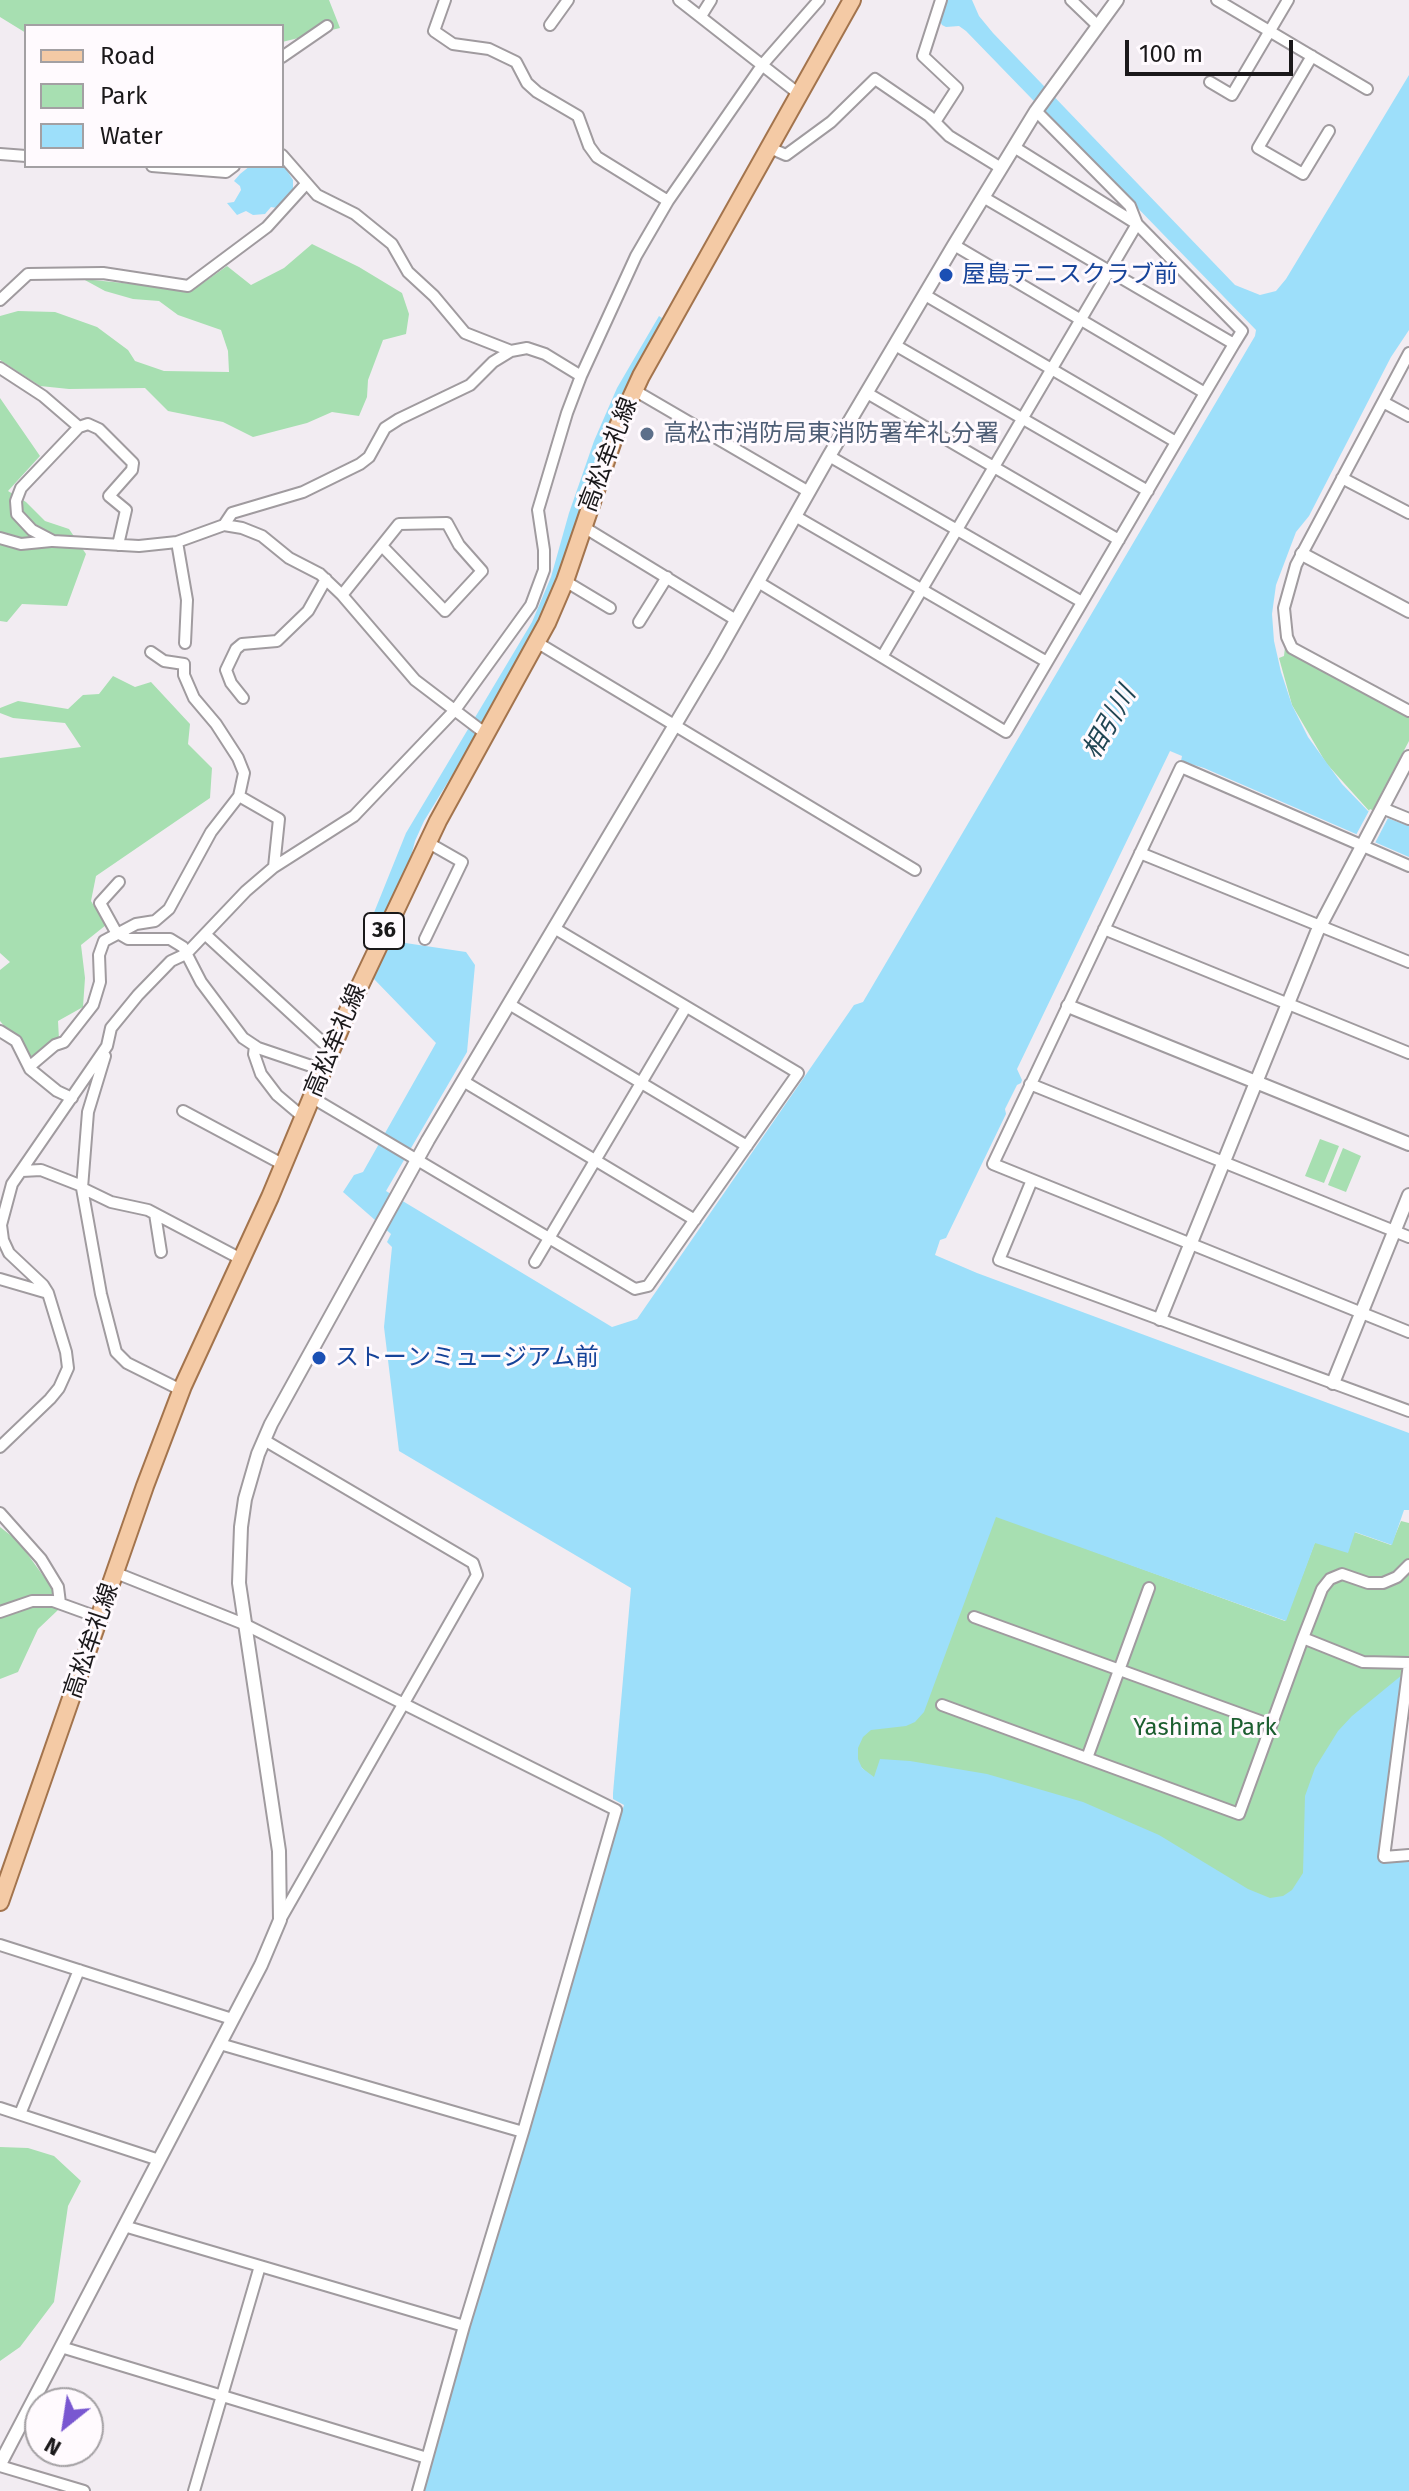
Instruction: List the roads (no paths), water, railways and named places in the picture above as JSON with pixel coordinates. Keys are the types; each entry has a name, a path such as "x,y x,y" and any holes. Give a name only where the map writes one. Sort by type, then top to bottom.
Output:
{"main road":[{"name":"高松牟礼線","path":"0,1902 181,1390 284,1165 331,1050 427,842 538,643 565,581 618,426 634,390 852,0"}],"street":[{"path":"445,0 434,31 453,44 489,49 516,62 527,83 537,92 578,116 589,146 597,157 668,201"},
{"path":"550,25 568,0"},
{"path":"679,0 799,94"},
{"path":"701,16 711,0"},
{"path":"181,1390 127,1363 116,1352 101,1294 82,1187 88,1112 111,1028 171,961 186,954 246,891 274,867 354,816 455,710 531,605 544,570 538,510 567,413 636,256 668,201 763,64 819,0"},
{"path":"935,122 957,88 923,56 941,0"},
{"path":"1071,0 1097,25"},
{"path":"280,1920 279,1851 239,1583 245,1499 264,1440 398,1194 414,1157 463,1081 674,726 829,456 1037,109 1117,0"},
{"path":"1210,82 1232,95 1288,0"},
{"path":"1225,2 1367,89"},
{"path":"284,56 327,26"},
{"path":"1312,56 1258,148 1303,174 1329,131"},
{"path":"770,148 786,155 831,122 875,79 935,122 949,136 1001,168"},
{"path":"1037,109 1130,206 1137,224"},
{"path":"758,582 1006,732 1148,491 1242,331 1137,224 1014,147"},
{"path":"0,154 24,156"},
{"path":"284,157 306,184 330,203 355,214 392,244 408,272 434,296 465,333 511,351"},
{"path":"177,168 226,172 231,168"},
{"path":"0,300 28,274 49,272 103,273 188,286 267,227 306,184"},
{"path":"983,197 1234,344"},
{"path":"882,657 1137,224"},
{"path":"954,245 1205,393"},
{"path":"925,295 1176,442"},
{"path":"895,345 1148,491"},
{"path":"224,525 232,513 303,492 360,464 369,457 385,428 470,385 493,362 511,351 527,348 545,354 581,376"},
{"path":"1409,353 1302,554 1284,603 1289,643 1297,651 1409,711"},
{"path":"0,368 43,396 79,427"},
{"path":"634,390 809,492"},
{"path":"867,393 1119,540"},
{"path":"1383,402 1409,416"},
{"path":"53,541 32,530 17,514 16,501 21,488 79,427 88,424 99,429 133,463 132,470 109,496 126,510 118,545"},
{"path":"829,456 1082,602"},
{"path":"1342,478 1409,513"},
{"path":"795,516 1047,662"},
{"path":"342,595 399,524 447,523 459,545 482,571 445,611 382,546"},
{"path":"0,538 21,544 53,541 139,546 177,542 224,525 262,536 289,558 326,579 415,680 486,734"},
{"path":"582,526 736,620"},
{"path":"177,542 187,600 185,643"},
{"path":"1302,554 1409,611"},
{"path":"639,622 667,577"},
{"path":"243,698 231,683 226,670 236,649 242,644 277,641 308,611 326,579"},
{"path":"565,581 610,608"},
{"path":"538,643 915,870"},
{"path":"29,1067 55,1045 64,1042 93,1005 100,982 99,955 104,941 136,924 155,921 169,909 211,832 239,796 244,773 238,758 194,698 184,675 184,664 164,661 151,652"},
{"path":"1160,1319 1320,926 1409,757"},
{"path":"1409,866 1363,843 1181,767 993,1164 1409,1332"},
{"path":"239,796 279,819 274,867"},
{"path":"1380,810 1409,819"},
{"path":"425,939 462,862 427,842"},
{"path":"1140,853 1409,962"},
{"path":"119,882 100,903 116,932 128,939 170,939 183,947 201,982 243,1038 255,1046 323,1070"},
{"path":"311,1097 635,1289 648,1286 798,1073 554,928"},
{"path":"1104,929 1409,1053"},
{"path":"206,935 331,1050"},
{"path":"509,1004 747,1146"},
{"path":"1068,1006 1409,1144"},
{"path":"535,1262 686,1007"},
{"path":"3,1035 16,1041 29,1067 57,1091 72,1098"},
{"path":"0,1447 50,1399 68,1368 48,1293 9,1253 1,1225 12,1184 107,1046"},
{"path":"255,1046 254,1054 261,1074 277,1095 303,1117"},
{"path":"463,1081 695,1220"},
{"path":"1030,1084 1409,1237"},
{"path":"183,1111 284,1165"},
{"path":"22,1171 41,1170 111,1202 155,1214 241,1259"},
{"path":"1032,1180 999,1260 1409,1411"},
{"path":"1333,1383 1409,1195"},
{"path":"155,1214 161,1252"},
{"path":"0,1279 48,1293"},
{"path":"84,2491 0,2465 261,1965 280,1920 477,1575 473,1563 264,1440"},
{"path":"0,1513 41,1559 58,1587 60,1603"},
{"path":"942,1705 1239,1814 1322,1589 1330,1579 1342,1574 1368,1583 1383,1583 1397,1577 1409,1565"},
{"path":"116,1573 244,1624 616,1810 418,2491"},
{"path":"1087,1758 1149,1588"},
{"path":"0,1612 32,1601 60,1603 100,1618"},
{"path":"974,1617 1271,1725"},
{"path":"1303,1638 1363,1662 1409,1664 1384,1857 1409,1855"},
{"path":"0,1945 232,2019"},
{"path":"20,2114 79,1970"},
{"path":"220,2044 523,2132"},
{"path":"0,2108 159,2160"},
{"path":"124,2226 464,2326"},
{"path":"194,2491 260,2266"},
{"path":"61,2347 427,2458"}],"water":[{"name":"相引川","path":"945,0 972,0 979,16 993,33 1235,285 1260,295 1276,291 1286,279 1409,75 1409,330 1391,357 1309,516 1296,532 1276,585 1272,614 1281,672 1292,705 1308,737 1342,784 1368,811 1409,826 1409,857 1204,768 1181,761 1182,756 1170,751 1017,1069 1021,1083 1005,1109 1006,1114 935,1255 1409,1433 1409,1510 1404,1510 1392,1545 1355,1532 1348,1553 1315,1543 1286,1621 996,1517 924,1712 906,1726 871,1730 858,1748 858,1759 862,1768 874,1777 880,1759 910,1761 987,1774 1083,1802 1159,1835 1248,1889 1270,1898 1283,1896 1292,1890 1303,1873 1305,1796 1315,1768 1338,1731 1352,1716 1402,1675 1379,1859 1409,1857 1409,2491 421,2491 624,1805 613,1799 613,1793 631,1588 399,1451 384,1327 392,1247 387,1242 391,1234 343,1192 354,1175 363,1172 436,1043 373,978 378,964 367,930 406,833 532,622 551,577 594,441 617,388 659,316 665,320 551,603 481,728 424,821 406,876 383,921 392,941 466,952 475,965 467,1052 386,1191 612,1327 637,1319 854,1005 863,1002 1255,336 1256,330 966,31 959,26 942,25 939,19"},
{"path":"284,166 293,180 293,191 277,208 271,207 265,214 253,215 246,211 237,215 227,203 234,202 241,190 234,181 248,168"}],"place":[{"name":"屋島テニスクラブ前","path":"946,275"},
{"name":"高松市消防局東消防署牟礼分署","path":"647,434"},
{"name":"ストーンミュージアム前","path":"319,1358"}],"park label":[{"name":"Yashima Park","path":"1205,1728"}]}
